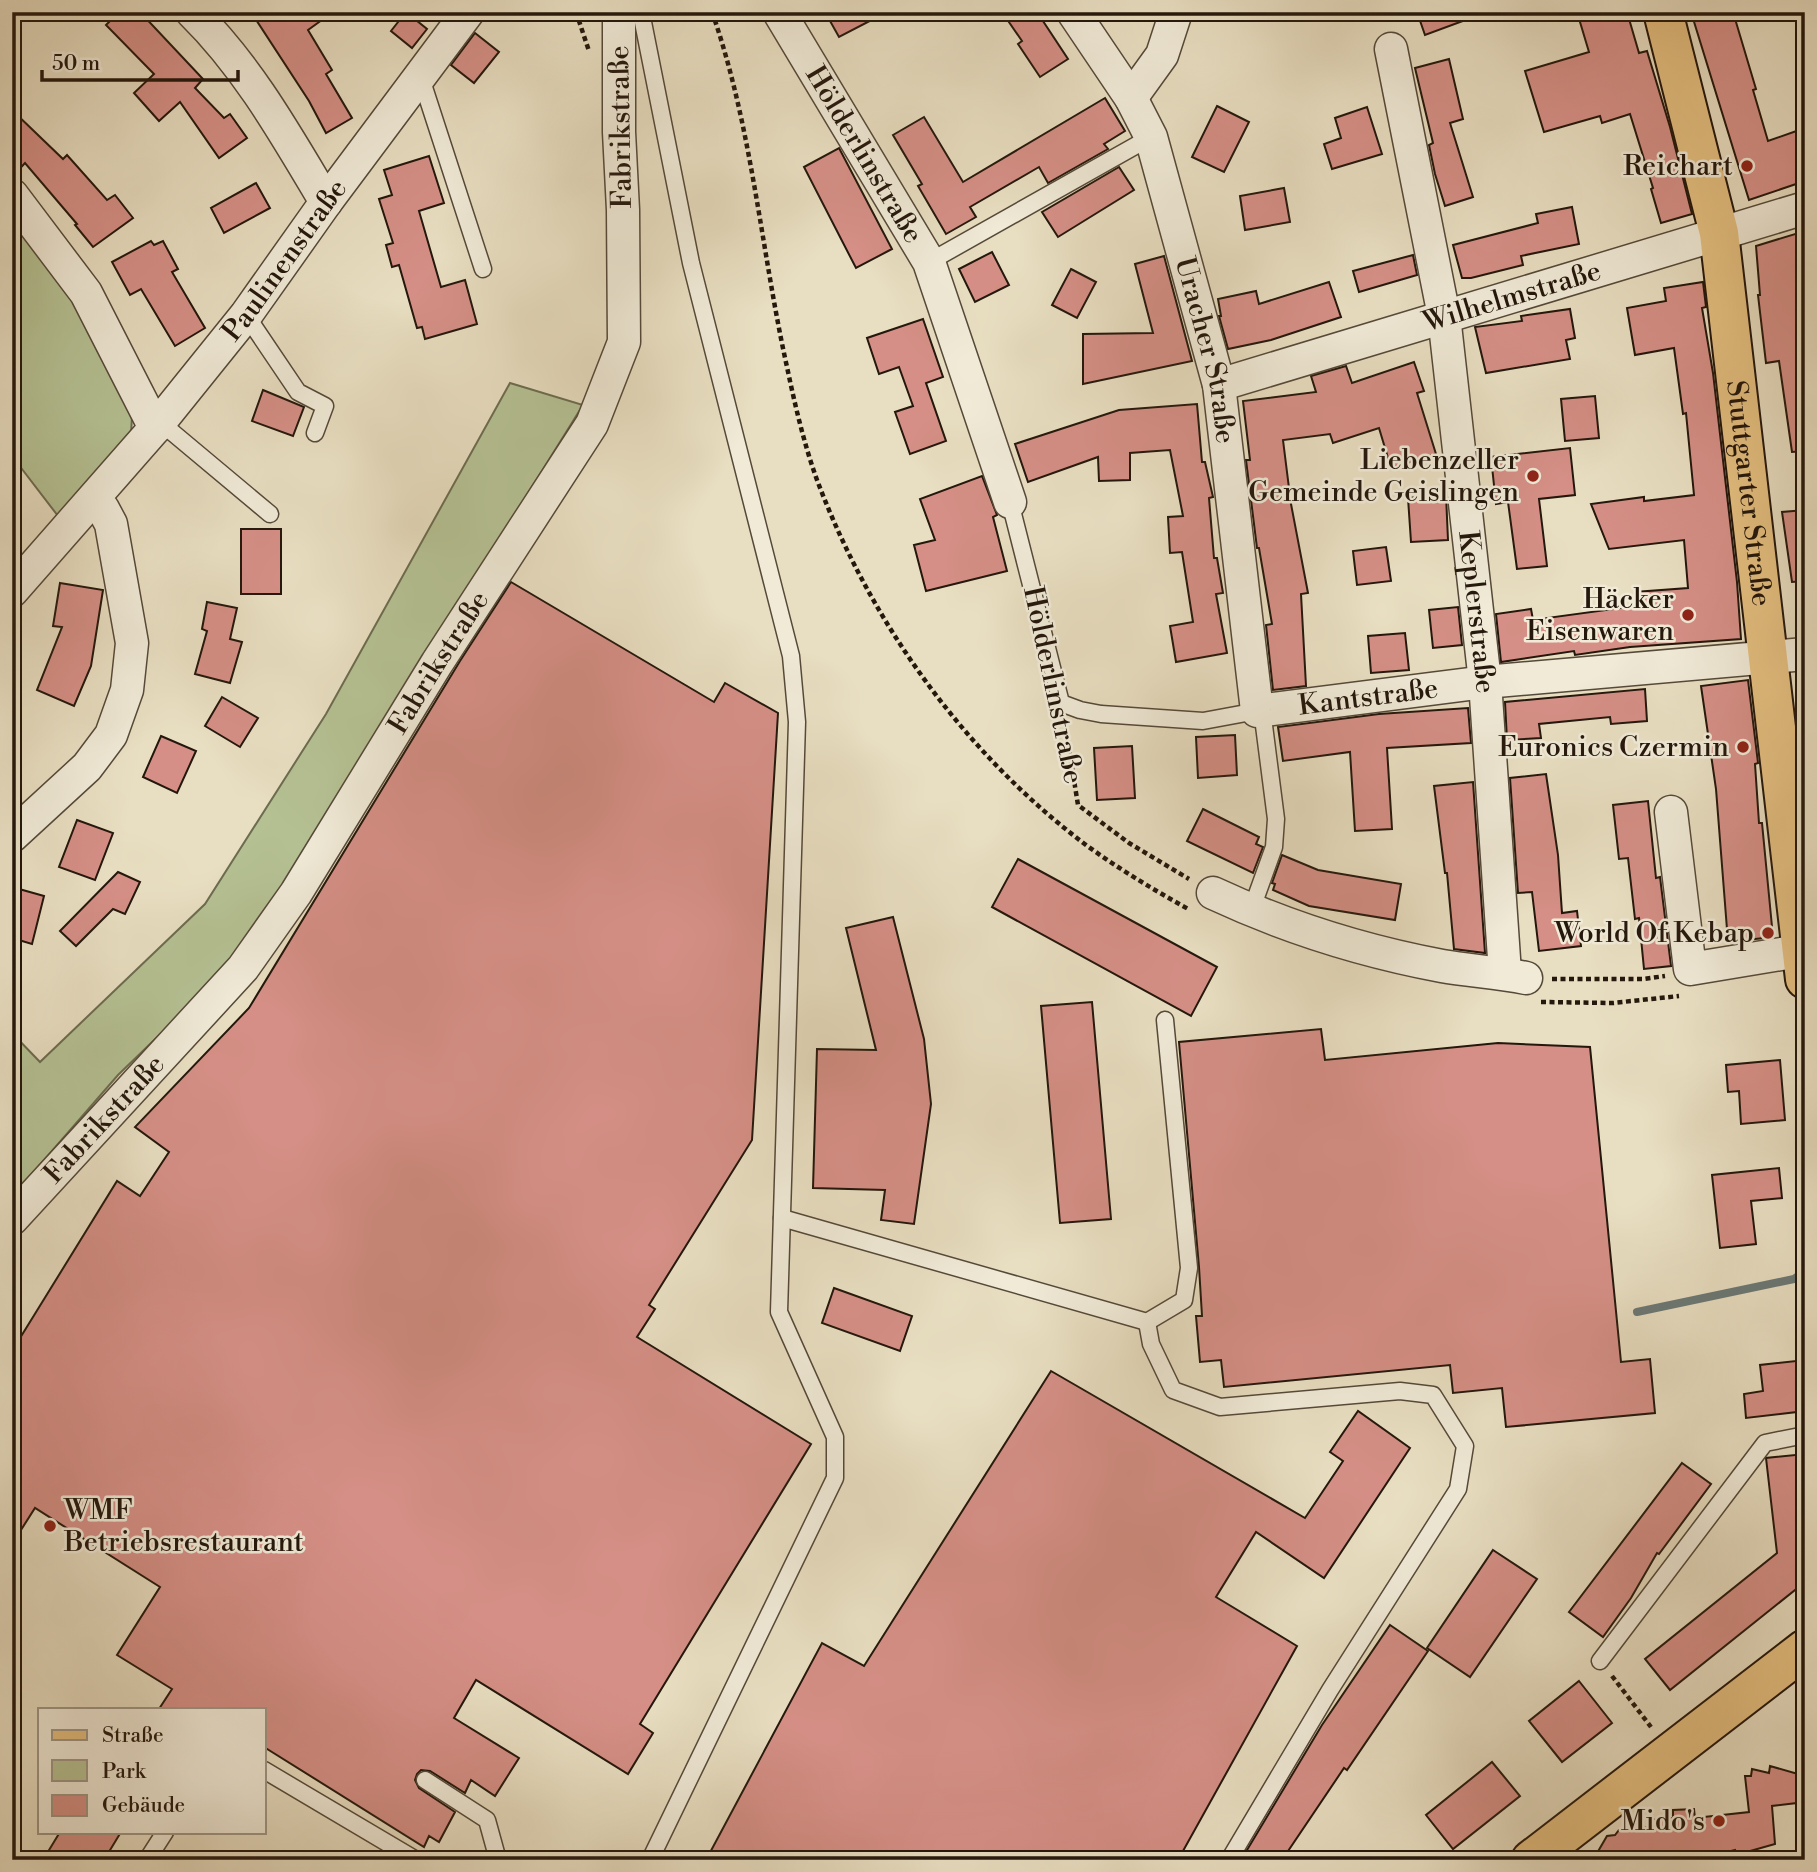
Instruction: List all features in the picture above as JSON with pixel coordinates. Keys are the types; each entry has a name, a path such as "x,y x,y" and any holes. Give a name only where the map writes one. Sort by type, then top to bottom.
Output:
{"main road":[{"name":"Stuttgarter Straße","path":"1663,12 1719,233 1804,960"},
{"path":"1531,1860 1805,1649"}],"street":[{"path":"192,12 208,28 266,102 326,202"},
{"name":"Paulinenstraße","path":"12,590 157,425 246,315 326,202 468,12"},
{"name":"Fabrikstraße","path":"12,1219 243,968 296,893 438,663 592,424 624,342 623,210 618,132 619,12"},
{"name":"Hölderlinstraße","path":"779,12 929,262 1010,502"},
{"name":"Uracher Straße","path":"1073,12 1131,98 1151,137 1219,385 1259,710"},
{"path":"1131,98 1162,55 1176,12"},
{"name":"Keplerstraße","path":"1391,49 1444,316 1521,984"},
{"path":"12,195 86,293 157,425"},
{"name":"Wilhelmstraße","path":"1219,385 1805,208"},
{"path":"12,836 87,766 111,735 127,690 132,643 114,538 111,524 103,509 93,500"},
{"name":"Kantstraße","path":"1259,710 1485,682 1805,654"},
{"path":"1671,812 1686,982 1804,960"},
{"path":"1206,904 1251,911 1306,932 1361,947 1521,984"}],"lane":[{"path":"641,12 691,263 792,656 797,723 779,1312 835,1437 835,1478 650,1860"},
{"path":"420,75 483,269"},
{"path":"929,262 1151,137"},
{"path":"246,315 298,392 325,406 315,433"},
{"path":"157,425 270,514"},
{"name":"Hölderlinstraße","path":"1010,502 1061,703"},
{"name":"Kantstraße","path":"1061,703 1101,714 1193,721 1259,710"},
{"path":"1251,911 1274,847 1276,819 1259,710"},
{"path":"782,1218 1147,1322 1184,1300 1189,1268 1165,1020"},
{"path":"1147,1322 1151,1344 1173,1390 1220,1407 1400,1391 1433,1395 1465,1446 1458,1489 1330,1690 1229,1860"},
{"path":"1600,1661 1765,1443 1805,1435"},
{"path":"266,1771 416,1860"},
{"path":"425,1780 487,1820 499,1860"},
{"path":"147,1860 164,1834"}],"path":[{"path":"712,12 739,113 797,410 817,479 860,576 927,684 965,731 1021,790 1085,844 1125,872 1206,904"},
{"name":"Hölderlinstraße","path":"1061,703 1078,805 1140,850 1206,904"},
{"path":"1521,984 1644,979 1669,975 1686,982"},
{"path":"1521,984 1613,1003 1686,982"},
{"path":"1600,1661 1671,1752"},
{"path":"1768,1860 1794,1854"}],"green space":[{"path":"12,221 69,290 132,416 131,435 58,516 12,456"},
{"path":"510,383 583,405 239,958 118,1075 12,1197 12,1033 40,1062 205,904 326,714"}],"building":[{"path":"119,12 140,12 203,79 195,88 224,118 230,114 247,138 219,158 180,102 159,121 134,93 154,74 106,25"},
{"path":"251,12 333,12 308,30 332,70 326,74 352,118 326,133 309,101"},
{"path":"406,12 427,29 412,48 391,31"},
{"path":"825,12 887,12 839,37"},
{"path":"1002,12 1037,12 1068,59 1040,77 1018,44 1022,41"},
{"path":"1417,12 1479,12 1479,15 1425,35"},
{"path":"1577,12 1627,12 1639,53 1647,51 1692,214 1661,223 1630,114 1602,123 1600,116 1544,132 1525,71 1589,52"},
{"path":"1691,12 1733,12 1768,141 1805,128 1805,181 1749,200"},
{"path":"475,33 499,52 474,83 451,65"},
{"path":"1449,59 1463,119 1450,123 1473,197 1445,206 1435,174 1429,145 1433,143 1415,68"},
{"path":"1105,98 1125,131 1104,144 1108,149 1048,183 1039,167 970,207 976,217 946,234 918,186 922,184 893,135 924,117 963,182"},
{"path":"1217,106 1249,122 1224,172 1192,157"},
{"path":"1367,107 1382,154 1332,169 1324,144 1341,138 1335,118"},
{"path":"12,110 63,159 67,155 107,200 115,195 133,218 93,247 25,163 12,177"},
{"path":"839,148 892,249 856,268 804,167"},
{"path":"429,156 444,203 419,211 441,287 465,280 477,324 425,339 422,327 417,328 399,265 392,267 386,245 393,243 379,199 392,195 384,170"},
{"path":"1119,167 1134,190 1058,237 1042,212"},
{"path":"256,183 270,208 224,233 211,208"},
{"path":"1284,188 1290,222 1245,230 1240,196"},
{"path":"1572,207 1579,244 1521,256 1523,265 1462,278 1453,245 1538,223 1536,214"},
{"path":"1805,231 1805,276 1799,276 1805,326 1805,451 1792,452 1779,361 1766,363 1758,295 1756,246"},
{"path":"151,241 154,245 163,241 178,269 172,272 205,328 175,346 141,289 130,295 112,262"},
{"path":"992,252 1009,285 975,302 959,269"},
{"path":"1413,255 1417,275 1359,292 1353,271"},
{"path":"1164,256 1192,361 1083,384 1083,334 1153,333 1135,264"},
{"path":"1071,269 1096,282 1077,318 1052,305"},
{"path":"1329,282 1341,317 1271,340 1228,349 1219,316 1218,299 1256,291 1259,304"},
{"path":"1703,282 1706,307 1702,308 1713,373 1741,639 1630,647 1575,655 1574,651 1501,662 1496,614 1531,609 1533,620 1636,606 1635,592 1688,588 1684,540 1609,549 1591,504 1644,497 1644,501 1694,495 1686,413 1683,414 1674,348 1635,355 1627,308 1666,301 1664,288"},
{"path":"1570,309 1575,338 1566,340 1570,359 1486,373 1475,327 1522,321 1521,316"},
{"path":"923,319 943,377 926,383 946,441 910,454 895,412 913,406 899,367 879,374 867,338"},
{"path":"1414,362 1424,391 1417,393 1436,454 1391,468 1379,428 1333,443 1330,434 1283,440 1291,504 1308,593 1301,594 1306,686 1273,690 1266,625 1272,624 1257,548 1246,460 1250,460 1243,401 1316,392 1311,376 1346,366 1352,383"},
{"path":"263,390 304,407 293,436 252,421"},
{"path":"1595,396 1599,438 1565,441 1561,399"},
{"path":"1197,404 1202,462 1205,462 1213,497 1209,498 1214,558 1217,558 1223,593 1216,594 1227,653 1176,662 1170,626 1193,622 1182,552 1170,553 1168,517 1183,516 1170,450 1130,453 1130,480 1099,481 1098,457 1028,482 1015,444 1119,410"},
{"name":"Liebenzeller Gemeinde Geislingen","path":"1570,448 1575,495 1539,499 1547,566 1517,569 1508,502 1496,504 1491,457"},
{"path":"982,476 997,515 993,517 1007,571 926,591 914,545 935,540 920,499"},
{"path":"1446,495 1448,540 1411,542 1408,498"},
{"path":"1805,510 1805,581 1792,582 1782,512"},
{"path":"241,529 281,529 281,594 241,594"},
{"path":"1386,547 1391,581 1357,585 1353,551"},
{"path":"511,582 714,702 725,683 778,713 752,1140 649,1305 655,1309 637,1337 811,1444 640,1724 653,1733 628,1774 476,1680 454,1718 519,1758 495,1796 471,1780 465,1793 430,1771 421,1770 415,1780 419,1788 455,1812 439,1842 429,1836 424,1847 266,1748 266,1708 160,1708 172,1689 117,1655 160,1587 35,1508 12,1544 12,1351 117,1181 140,1196 169,1152 135,1127 249,1008"},
{"path":"60,583 103,590 91,666 74,706 37,690 62,627 53,626"},
{"path":"207,602 237,608 230,639 242,642 230,683 195,674 207,631 202,629"},
{"path":"1458,607 1462,645 1433,648 1429,610"},
{"path":"1405,633 1409,670 1371,673 1368,636"},
{"path":"1748,680 1758,763 1755,764 1759,823 1762,823 1773,937 1728,942 1716,789 1701,686"},
{"path":"1645,689 1647,721 1611,724 1610,717 1539,724 1541,738 1507,740 1505,702"},
{"path":"222,697 258,718 240,747 205,726"},
{"path":"1468,708 1471,743 1387,748 1392,829 1355,831 1350,752 1283,761 1278,727 1379,714"},
{"path":"1235,735 1237,775 1198,778 1196,737"},
{"path":"161,736 196,751 177,793 143,777"},
{"path":"1132,746 1135,798 1097,800 1094,748"},
{"path":"1546,774 1558,855 1562,913 1577,911 1581,946 1539,951 1532,892 1518,893 1510,778"},
{"path":"1473,782 1485,953 1454,949 1447,873 1434,786"},
{"path":"1648,801 1656,878 1660,877 1671,966 1644,969 1639,918 1635,919 1628,858 1619,859 1613,805"},
{"path":"1203,809 1259,837 1256,844 1263,847 1253,873 1187,841"},
{"path":"77,820 113,833 95,880 59,867"},
{"path":"1282,855 1318,870 1401,884 1395,920 1309,906 1273,890 1275,884 1272,883"},
{"path":"1018,859 1217,967 1191,1016 992,907"},
{"path":"118,872 140,882 125,914 113,909 76,946 60,931"},
{"path":"12,887 44,896 32,944 12,938"},
{"path":"893,917 924,1039 931,1104 914,1224 881,1220 885,1190 813,1188 817,1049 876,1050 846,928"},
{"path":"1092,1002 1111,1219 1060,1223 1041,1006"},
{"path":"1321,1029 1325,1060 1498,1043 1590,1047 1621,1362 1650,1359 1655,1413 1506,1427 1502,1388 1453,1393 1450,1365 1224,1387 1221,1360 1200,1362 1196,1316 1202,1316 1199,1267 1179,1042"},
{"path":"1780,1060 1785,1120 1741,1124 1739,1091 1728,1092 1726,1065"},
{"path":"1779,1168 1782,1198 1751,1201 1756,1244 1720,1248 1712,1175"},
{"path":"834,1288 912,1316 900,1351 822,1323"},
{"path":"1805,1360 1805,1411 1746,1418 1744,1394 1763,1391 1760,1365"},
{"path":"1051,1371 1305,1518 1343,1461 1330,1452 1358,1411 1410,1448 1324,1578 1256,1532 1216,1597 1297,1646 1178,1860 706,1860 822,1643 864,1666"},
{"path":"1805,1454 1805,1582 1670,1690 1645,1659 1777,1553 1766,1458"},
{"path":"1682,1463 1711,1484 1659,1554 1657,1553 1631,1598 1603,1637 1569,1612"},
{"path":"1493,1550 1537,1579 1470,1677 1427,1648"},
{"path":"1390,1625 1428,1651 1282,1860 1241,1860 1322,1725"},
{"path":"1579,1681 1612,1723 1562,1762 1529,1721"},
{"path":"1492,1762 1520,1796 1453,1849 1426,1815"},
{"path":"1770,1766 1805,1776 1805,1802 1772,1806 1775,1844 1736,1855 1735,1850 1711,1856 1670,1857 1670,1860 1593,1860 1607,1836 1615,1835 1619,1830 1653,1827 1652,1820 1673,1818 1673,1810 1694,1809 1695,1818 1749,1812 1745,1776 1751,1776 1752,1769 1769,1773"},
{"path":"59,1834 120,1834 104,1860 43,1860"}],"waterway":[{"path":"1637,1312 1794,1279 1805,1271"}],"place":[{"name":"Reichart","path":"1747,166"},
{"name":"Liebenzeller Gemeinde Geislingen","path":"1533,476"},
{"name":"Häcker Eisenwaren","path":"1688,615"},
{"name":"Euronics Czermin","path":"1743,747"},
{"name":"World Of Kebap","path":"1768,933"},
{"name":"WMF Betriebsrestaurant","path":"50,1526"},
{"name":"Mido's","path":"1719,1821"}]}
